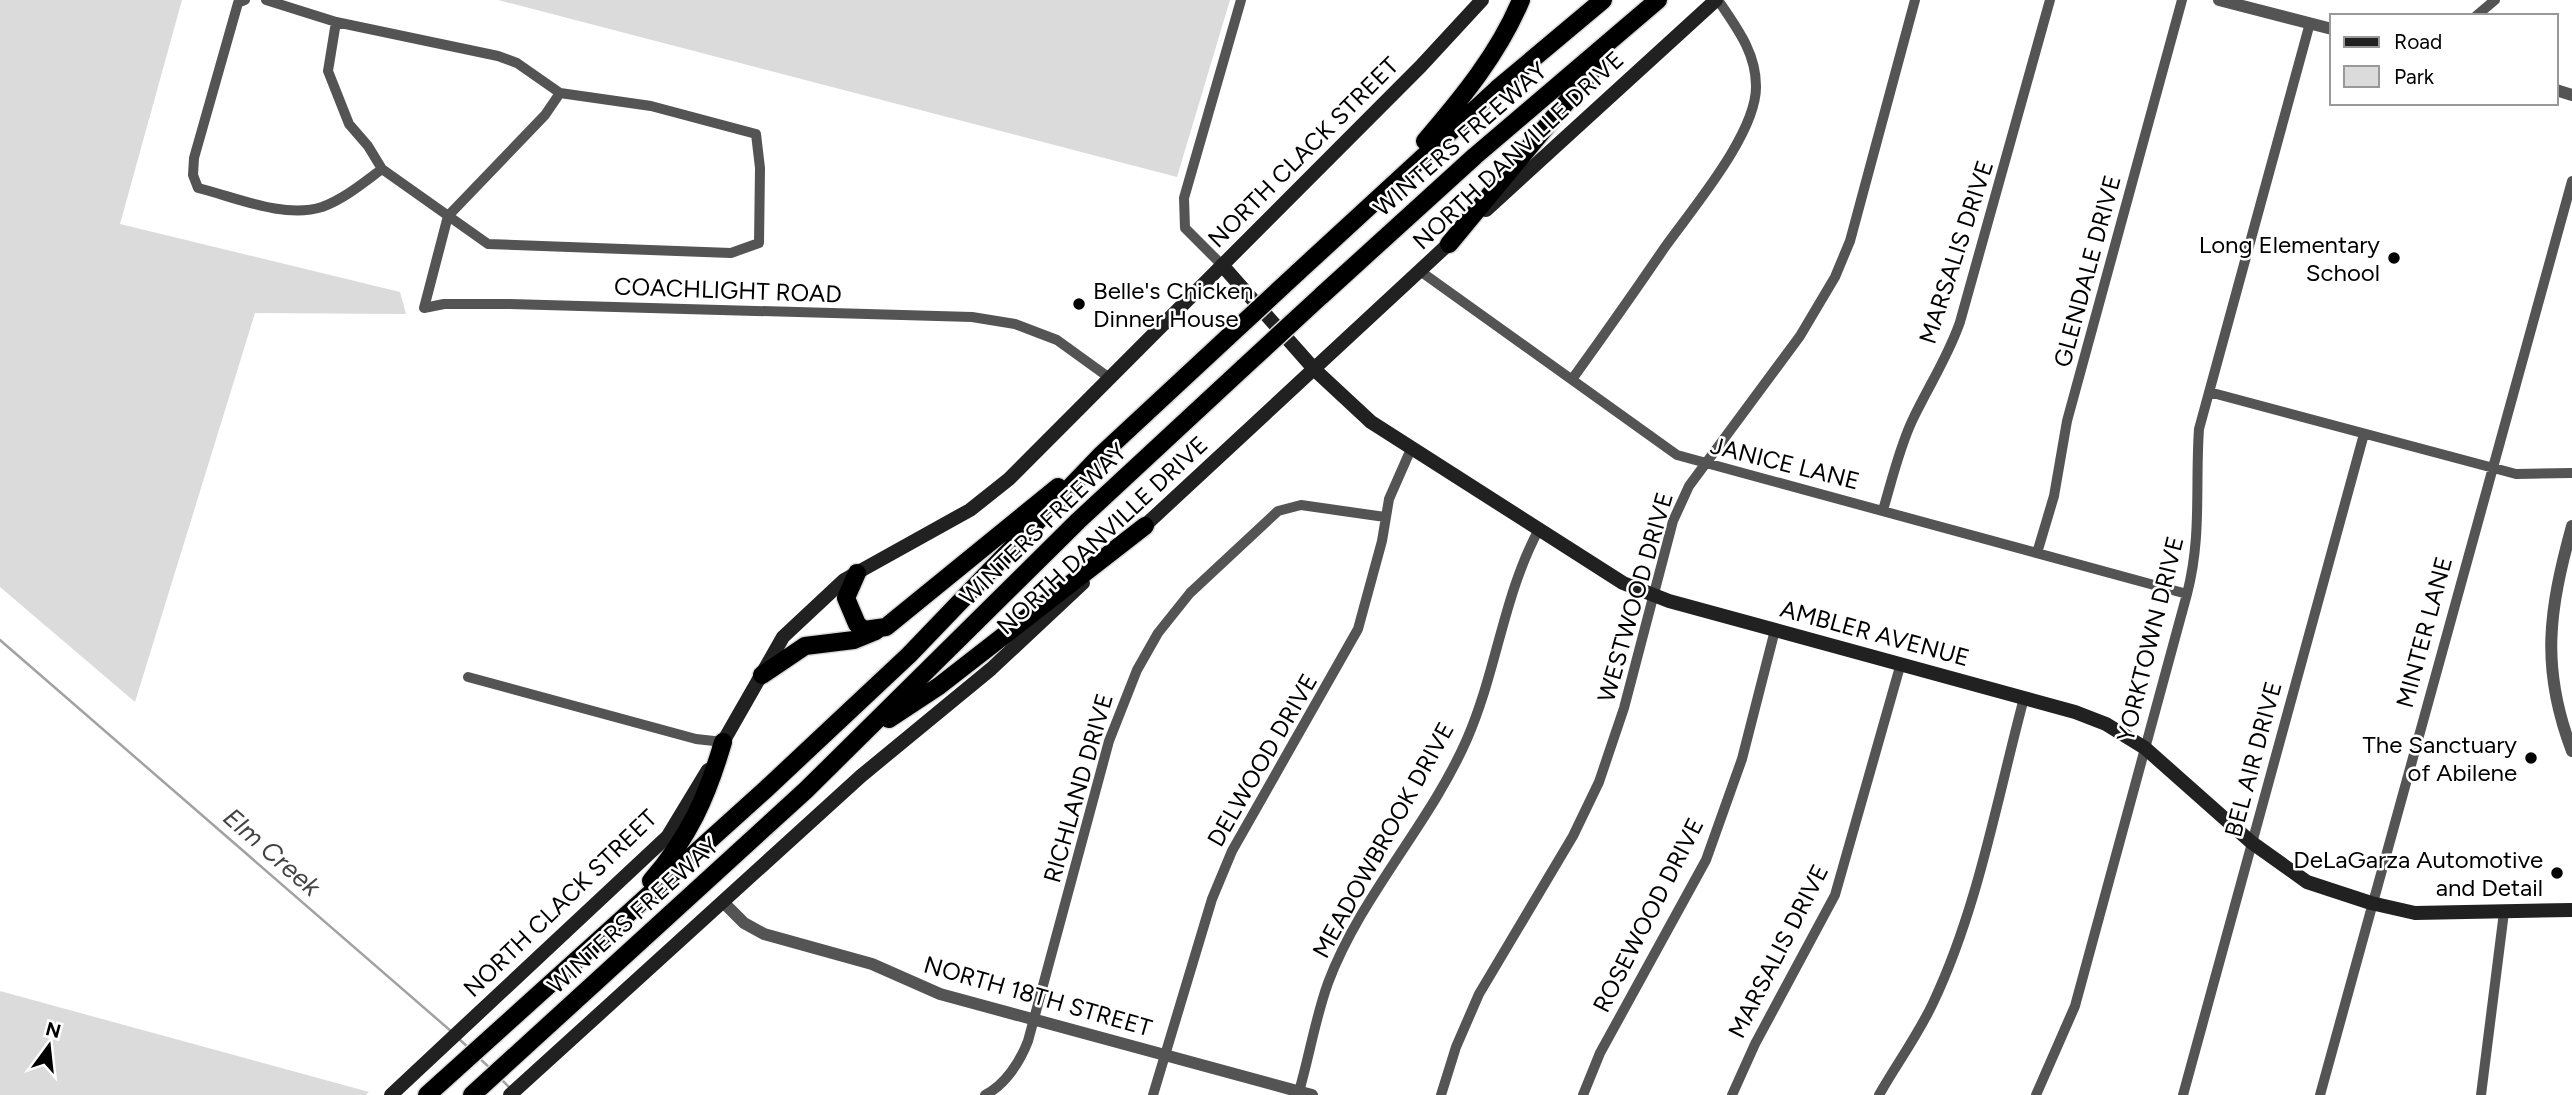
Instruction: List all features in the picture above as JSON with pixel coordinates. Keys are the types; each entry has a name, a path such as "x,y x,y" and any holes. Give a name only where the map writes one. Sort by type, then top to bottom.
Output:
{"highway":[{"path":"1358,215 1459,102 1488,60 1521,0"},
{"name":"WINTERS FREEWAY","path":"427,1095 909,654 1102,454 1358,215 1497,89 1603,0"},
{"path":"1449,244 1522,153 1655,2"},
{"name":"WINTERS FREEWAY","path":"473,1094 857,740 1078,521 1244,367 1475,156 1655,2"},
{"path":"762,675 805,646 854,640 886,627 912,603 1102,454"},
{"path":"857,740 939,686 1145,526"},
{"path":"858,573 846,598 857,624 864,630 886,627"},
{"path":"614,925 659,872 687,832 709,791 723,742"}],"main road":[{"name":"NORTH CLACK STREET","path":"391,1095 668,836 783,637 844,580 970,510 1000,487 1111,379 1482,0"},
{"name":"NORTH DANVILLE DRIVE","path":"510,1095 861,776 991,669 1449,244 1717,0"},
{"name":"AMBLER AVENUE","path":"1222,265 1315,370 1371,422 1623,583 1653,596 2075,712 2106,724 2145,748 2251,842 2307,882 2371,904 2415,913 2572,910"}],"street":[{"path":"245,0 238,2 194,158 193,175 198,188 257,204 304,210 343,198 382,169"},
{"path":"266,0 336,22 517,63 560,93 651,106 756,134 760,168 759,243 732,253 488,244 382,169 368,146 349,124 328,71 336,22"},
{"path":"1222,265 1185,228 1184,198 1241,0"},
{"path":"1573,378 1716,175 1750,118 1755,103 1755,69 1745,40 1717,0"},
{"name":"WESTWOOD DRIVE","path":"1441,1095 1456,1046 1479,994 1573,836 1599,782 1624,708 1673,521 1689,486 1800,336 1835,277 1850,241 1915,0"},
{"name":"MARSALIS DRIVE","path":"1883,510 1910,425 1929,384 1950,351 1960,322 2050,0"},
{"name":"GLENDALE DRIVE","path":"2037,553 2054,496 2067,421 2182,0"},
{"path":"2219,0 2330,28"},
{"path":"2478,14 2495,0"},
{"name":"YORKTOWN DRIVE","path":"2036,1095 2076,1006 2187,594 2198,542 2196,472 2199,429 2310,23"},
{"path":"448,216 545,115 560,93"},
{"name":"MINTER LANE","path":"2320,1095 2572,181"},
{"name":"COACHLIGHT ROAD","path":"448,216 424,308 444,304 510,304 972,317 1015,324 1057,340 1111,379"},
{"name":"JANICE LANE","path":"1420,271 1573,378 1663,447 1704,464 1883,510 2187,594"},
{"path":"2208,392 2516,474 2572,473"},
{"name":"BEL AIR DRIVE","path":"2183,1095 2364,434"},
{"name":"DELWOOD DRIVE","path":"1153,1095 1167,1056 1212,899 1232,851 1358,629 1396,480 1412,449"},
{"name":"RICHLAND DRIVE","path":"985,1095 1006,1078 1021,1058 1035,1020 1109,741 1137,670 1158,633 1190,593 1278,511 1301,505 1385,517"},
{"path":"2572,526 2553,615 2550,652 2553,691 2572,751"},
{"name":"MEADOWBROOK DRIVE","path":"1303,1094 1328,983 1360,922 1448,777 1466,740 1480,706 1520,564 1539,529"},
{"name":"ROSEWOOD DRIVE","path":"1583,1095 1600,1053 1706,860 1742,759 1775,630"},
{"name":"MARSALIS DRIVE","path":"1732,1095 1755,1044 1835,895 1901,663"},
{"path":"468,677 695,739 723,742"},
{"path":"1878,1095 1932,1005 1948,966 1965,917 2024,698"},
{"name":"NORTH 18TH STREET","path":"723,902 744,923 764,934 872,964 940,995 1303,1094"},
{"path":"2481,1095 2504,912"}],"green space":[{"path":"0,0 182,0 120,224 400,292 406,314 255,313 135,702 0,587"},
{"path":"498,0 1230,0 1177,177"},
{"path":"0,991 369,1092 366,1095 0,1095"}],"waterway":[{"name":"Elm Creek","path":"0,640 452,1032"},
{"name":"Elm Creek","path":"459,1039 470,1049"},
{"name":"Elm Creek","path":"479,1058 490,1068"},
{"name":"Elm Creek","path":"500,1078 510,1088"}],"place":[{"name":"Long Elementary School","path":"2394,258"},
{"name":"Belle's Chicken Dinner House","path":"1079,304"},
{"name":"The Sanctuary of Abilene","path":"2531,758"},
{"name":"DeLaGarza Automotive and Detail","path":"2557,873"}]}
